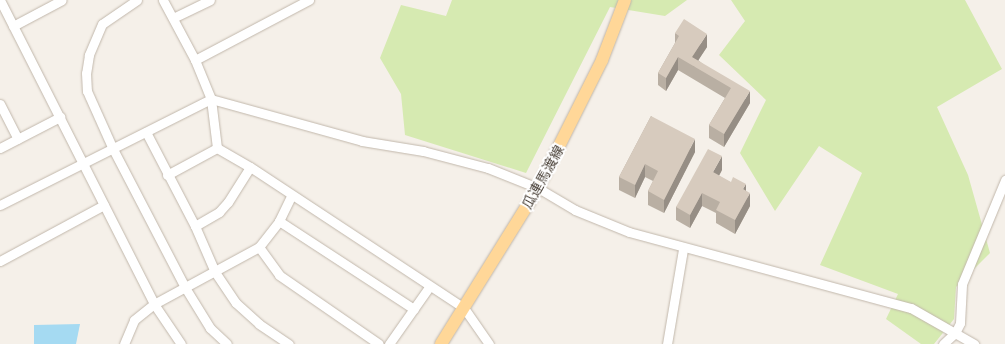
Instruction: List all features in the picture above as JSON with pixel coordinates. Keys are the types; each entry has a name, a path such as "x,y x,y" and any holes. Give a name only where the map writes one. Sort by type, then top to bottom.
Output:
{"main road":[{"name":"瓜連馬渡線","path":"441,344 538,188 599,67 625,0"}],"street":[{"path":"0,0 84,163 154,304 181,344"},
{"path":"13,26 62,0"},
{"path":"137,0 102,24 88,55 86,73 87,91 113,149 186,288 210,328 227,344"},
{"path":"164,0 195,60 211,99 217,148"},
{"path":"173,18 210,0"},
{"path":"195,60 309,0"},
{"path":"0,205 211,99 362,141 423,151 488,168 538,188 582,213 628,232 683,249 736,260 911,308 974,344"},
{"path":"0,104 18,139"},
{"path":"0,148 60,117"},
{"path":"146,132 167,175 195,226 215,272 236,303 259,324 289,344"},
{"path":"217,148 250,167 464,308 485,342"},
{"path":"167,175 217,148"},
{"path":"195,226 219,212 228,202 250,167"},
{"path":"943,344 955,333 960,323 962,284 1005,180"},
{"path":"124,344 134,320 154,304 186,288 259,247 279,220 292,196"},
{"path":"0,261 104,205"},
{"path":"279,220 414,309"},
{"path":"259,247 279,275 379,344"},
{"path":"667,344 683,249"},
{"path":"389,344 429,286"}],"green space":[{"path":"452,0 687,0 665,16 610,7 526,173 405,135 401,94 380,58 401,5 446,16"},
{"path":"731,0 965,0 1002,69 937,107 968,175 990,253 956,287 954,319 934,344 921,344 886,319 898,294 820,265 862,173 819,146 775,211 740,153 766,100 719,55 745,21"}],"water":[{"path":"80,324 76,344 34,344 34,325"}],"building":[{"path":"684,19 707,34 692,57 750,91 724,134 709,125 731,88 678,57 666,78 658,73 679,36 675,33"},
{"path":"651,116 695,139 664,200 648,191 658,171 645,164 635,185 619,177"},
{"path":"708,149 722,156 713,172 731,182 733,177 746,184 743,189 750,193 735,220 716,210 720,202 702,193 690,215 676,207"}]}
